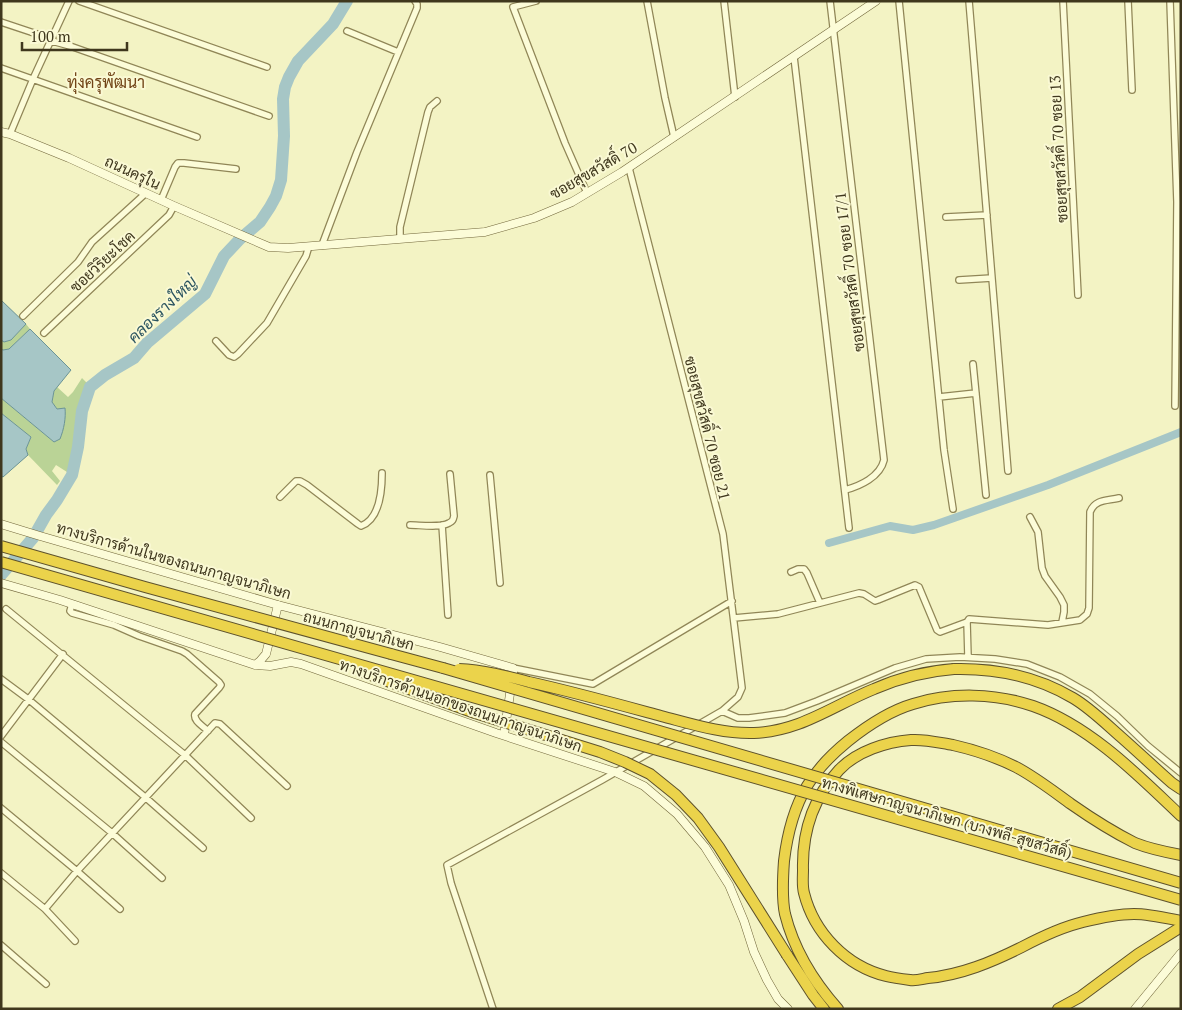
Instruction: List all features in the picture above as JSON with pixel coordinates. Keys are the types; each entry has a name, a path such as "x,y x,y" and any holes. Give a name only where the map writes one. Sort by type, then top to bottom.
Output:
{"highway":[{"name":"ถนนกาญจนาภิเษก","path":"1,546 443,668 709,746"},
{"path":"1,562 301,648 475,714 600,752 650,774 676,795 698,818 719,847 787,955 824,1009"},
{"name":"ทางพิเศษกาญจนาภิเษก (บางพลี-สุขสวัสดิ์)","path":"301,648 1181,900"},
{"path":"443,668 488,672 580,694 710,729 734,733 776,731 795,726 874,689 935,671 978,669 1001,672 1042,683 1072,698 1098,716 1181,790"},
{"path":"838,1009 802,958 785,912 783,874 786,844 796,809 807,787 821,766 859,732 882,717 913,704 961,695 1012,700 1033,706 1066,722 1098,743 1139,776 1181,816"},
{"path":"1181,855 1137,844 1111,830 1015,767 975,750 933,741 913,740 886,744 860,754 840,769 823,791 812,813 804,839 803,891 811,913 825,937 840,953 860,966 884,975 911,980 935,978 962,972 1081,922 1111,916 1135,914 1181,921"},
{"name":"ทางพิเศษกาญจนาภิเษก (บางพลี-สุขสวัสดิ์)","path":"709,746 1181,883"},
{"path":"1058,1009 1080,997 1138,954 1181,927"}],"main road":[{"name":"ซอยสุขสวัสดิ์ 70","path":"253,240 269,247 288,248 485,232 534,218 572,202 629,168 876,1"},
{"name":"ถนนครุใน","path":"1,132 69,158 253,240"},
{"name":"ทางบริการด้านในของถนนกาญจนาภิเษก","path":"1,524 278,605 513,668"},
{"name":"ทางบริการด้านนอกของถนนกาญจนาภิเษก","path":"1,583 72,604 115,622 254,665 270,666 296,663 615,772 644,786 676,814 704,847 729,885 754,952 767,980 778,999 788,1009"},
{"path":"254,665 266,654 278,605"},
{"path":"504,735 513,668"},
{"path":"1135,1009 1181,953"}],"street":[{"path":"10,134 69,1"},
{"path":"79,1 267,68"},
{"path":"322,245 357,152 417,8 415,1"},
{"path":"536,1 513,7 565,143 587,193"},
{"path":"647,1 674,137"},
{"path":"724,1 736,97"},
{"name":"ซอยสุขสวัสดิ์ 70 ซอย 17/1","path":"830,1 884,460 881,467 870,478 857,487 845,490"},
{"path":"899,1 944,450 953,509"},
{"path":"968,1 1008,471"},
{"name":"ซอยสุขสวัสดิ์ 70 ซอย 13","path":"1063,1 1078,295"},
{"path":"1128,1 1132,90"},
{"path":"1170,1 1177,202 1175,406"},
{"path":"1,22 268,116"},
{"path":"347,31 398,52"},
{"path":"794,57 850,528"},
{"path":"1,68 198,137"},
{"path":"400,239 400,227 428,112 437,100"},
{"path":"161,200 178,163 236,169"},
{"name":"ซอยสุขสวัสดิ์ 70 ซอย 21","path":"629,168 723,534 742,688 738,697 722,711"},
{"path":"23,316 72,267 92,242 146,193"},
{"name":"ซอยวิริยะโชค","path":"44,333 169,215 174,206"},
{"path":"946,217 987,215"},
{"path":"216,341 229,355 234,357 238,354 267,322 306,256 309,246"},
{"path":"960,280 992,278"},
{"path":"973,364 986,494"},
{"path":"939,397 976,393"},
{"path":"280,497 296,481 300,481 308,485 361,526 368,523 376,511 382,486 382,474"},
{"path":"410,525 442,525 453,520 450,474"},
{"path":"490,476 500,583"},
{"path":"734,618 778,614 859,593 878,600 915,585 919,587 937,630 940,632 966,622 969,618 1048,625 1080,620 1089,608 1090,512 1092,506 1096,503 1119,498"},
{"path":"1030,517 1038,532 1042,568 1064,605 1062,622"},
{"path":"442,525 448,615"},
{"path":"791,572 804,569 820,602"},
{"path":"513,668 593,684 732,601"},
{"path":"6,609 185,755 251,818"},
{"path":"115,622 139,636 182,651 219,682 219,688 194,717 208,731"},
{"path":"966,622 968,657"},
{"path":"182,651 186,643"},
{"path":"1,736 63,654"},
{"path":"493,1009 447,865 722,711 738,718 785,712 817,701 895,668 926,659 968,657 995,659 1027,664 1060,677 1090,694 1181,773"},
{"path":"1,680 28,699 203,848"},
{"path":"44,909 215,723 219,723 287,786"},
{"path":"1,742 112,833 162,878"},
{"path":"1,808 120,909"},
{"path":"1,873 44,909 75,941"},
{"path":"1,945 46,984"}],"green space":[{"path":"26,324 30,329 9,349 1,349 1,340 4,342 11,340"},
{"path":"82,378 89,385 67,472 56,465 52,471 60,481 57,485 28,455 26,449 31,437 1,413 1,398 54,442 57,409 52,402 54,391 57,387 68,397"}],"water":[{"path":"1,300 26,324 11,340 4,342 1,340"},
{"path":"30,329 71,370 54,391 52,402 57,409 65,408 65,412 63,431 60,439 54,442 1,398 1,349 9,349"},
{"path":"1,413 31,437 26,449 28,455 3,477 1,476"}],"waterway":[{"name":"คลองรางใหญ่","path":"1,575 33,538 72,475 78,447 82,411 90,387 105,375 134,358 147,343 205,294 224,256 260,222 270,207 281,180 285,87 298,61 333,24 347,1"},
{"path":"829,543 890,526 913,530 934,525 1048,485 1181,432"}],"district":[{"name":"ทุ่งครุพัฒนา","path":"106,82"}]}
